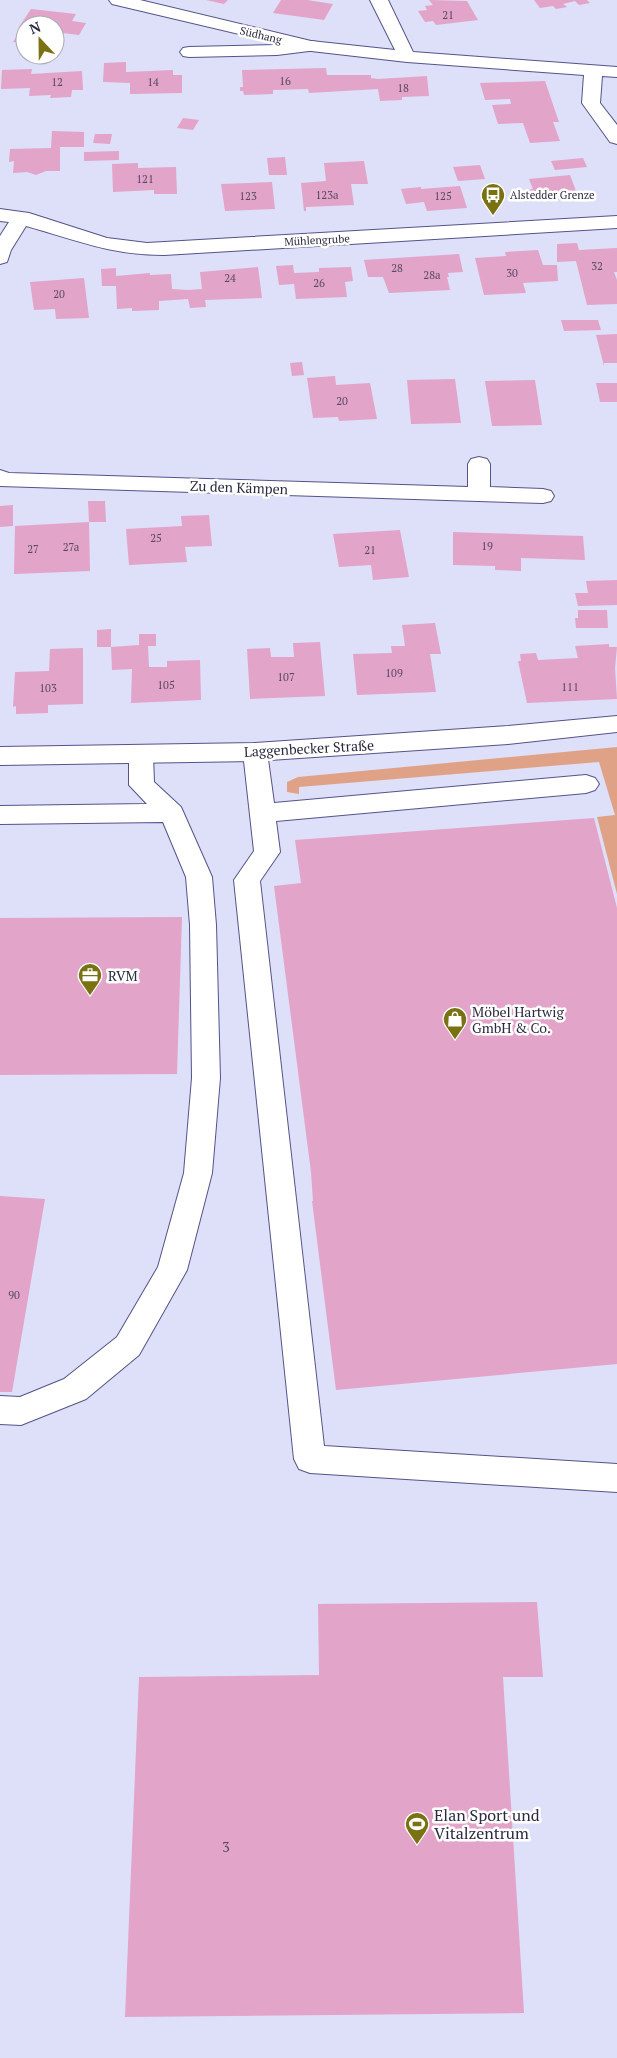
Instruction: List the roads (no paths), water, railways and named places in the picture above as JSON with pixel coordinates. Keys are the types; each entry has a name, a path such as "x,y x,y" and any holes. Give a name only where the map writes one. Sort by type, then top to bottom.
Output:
{"street":[{"name":"Südhang","path":"118,0 311,46 407,57 617,72"},
{"path":"379,0 407,57"},
{"path":"189,52 276,50 311,46"},
{"path":"593,69 591,103 617,138"},
{"name":"Mühlengrube","path":"0,216 22,217 98,242 132,249 164,249 617,222"},
{"path":"0,258 1,250 22,217"},
{"path":"479,464 479,494"},
{"name":"Zu den Kämpen","path":"0,477 4,480 543,496"},
{"name":"Laggenbecker Straße","path":"0,756 255,752 479,737 617,724"},
{"path":"255,752 267,852 248,880 310,1458 617,1478"},
{"path":"0,1410 21,1411 75,1390 128,1346 172,1270 198,1172 206,1078 203,924 199,877 172,813 142,785 141,755"},
{"path":"261,813 586,784"},
{"path":"0,815 172,813"}],"place":[{"name":"Alstedder Grenze","path":"493,216"},
{"name":"RVM","path":"90,996"},
{"name":"Möbel Hartwig GmbH & Co.","path":"455,1040"},
{"name":"Elan Sport und Vitalzentrum","path":"417,1845"}]}
